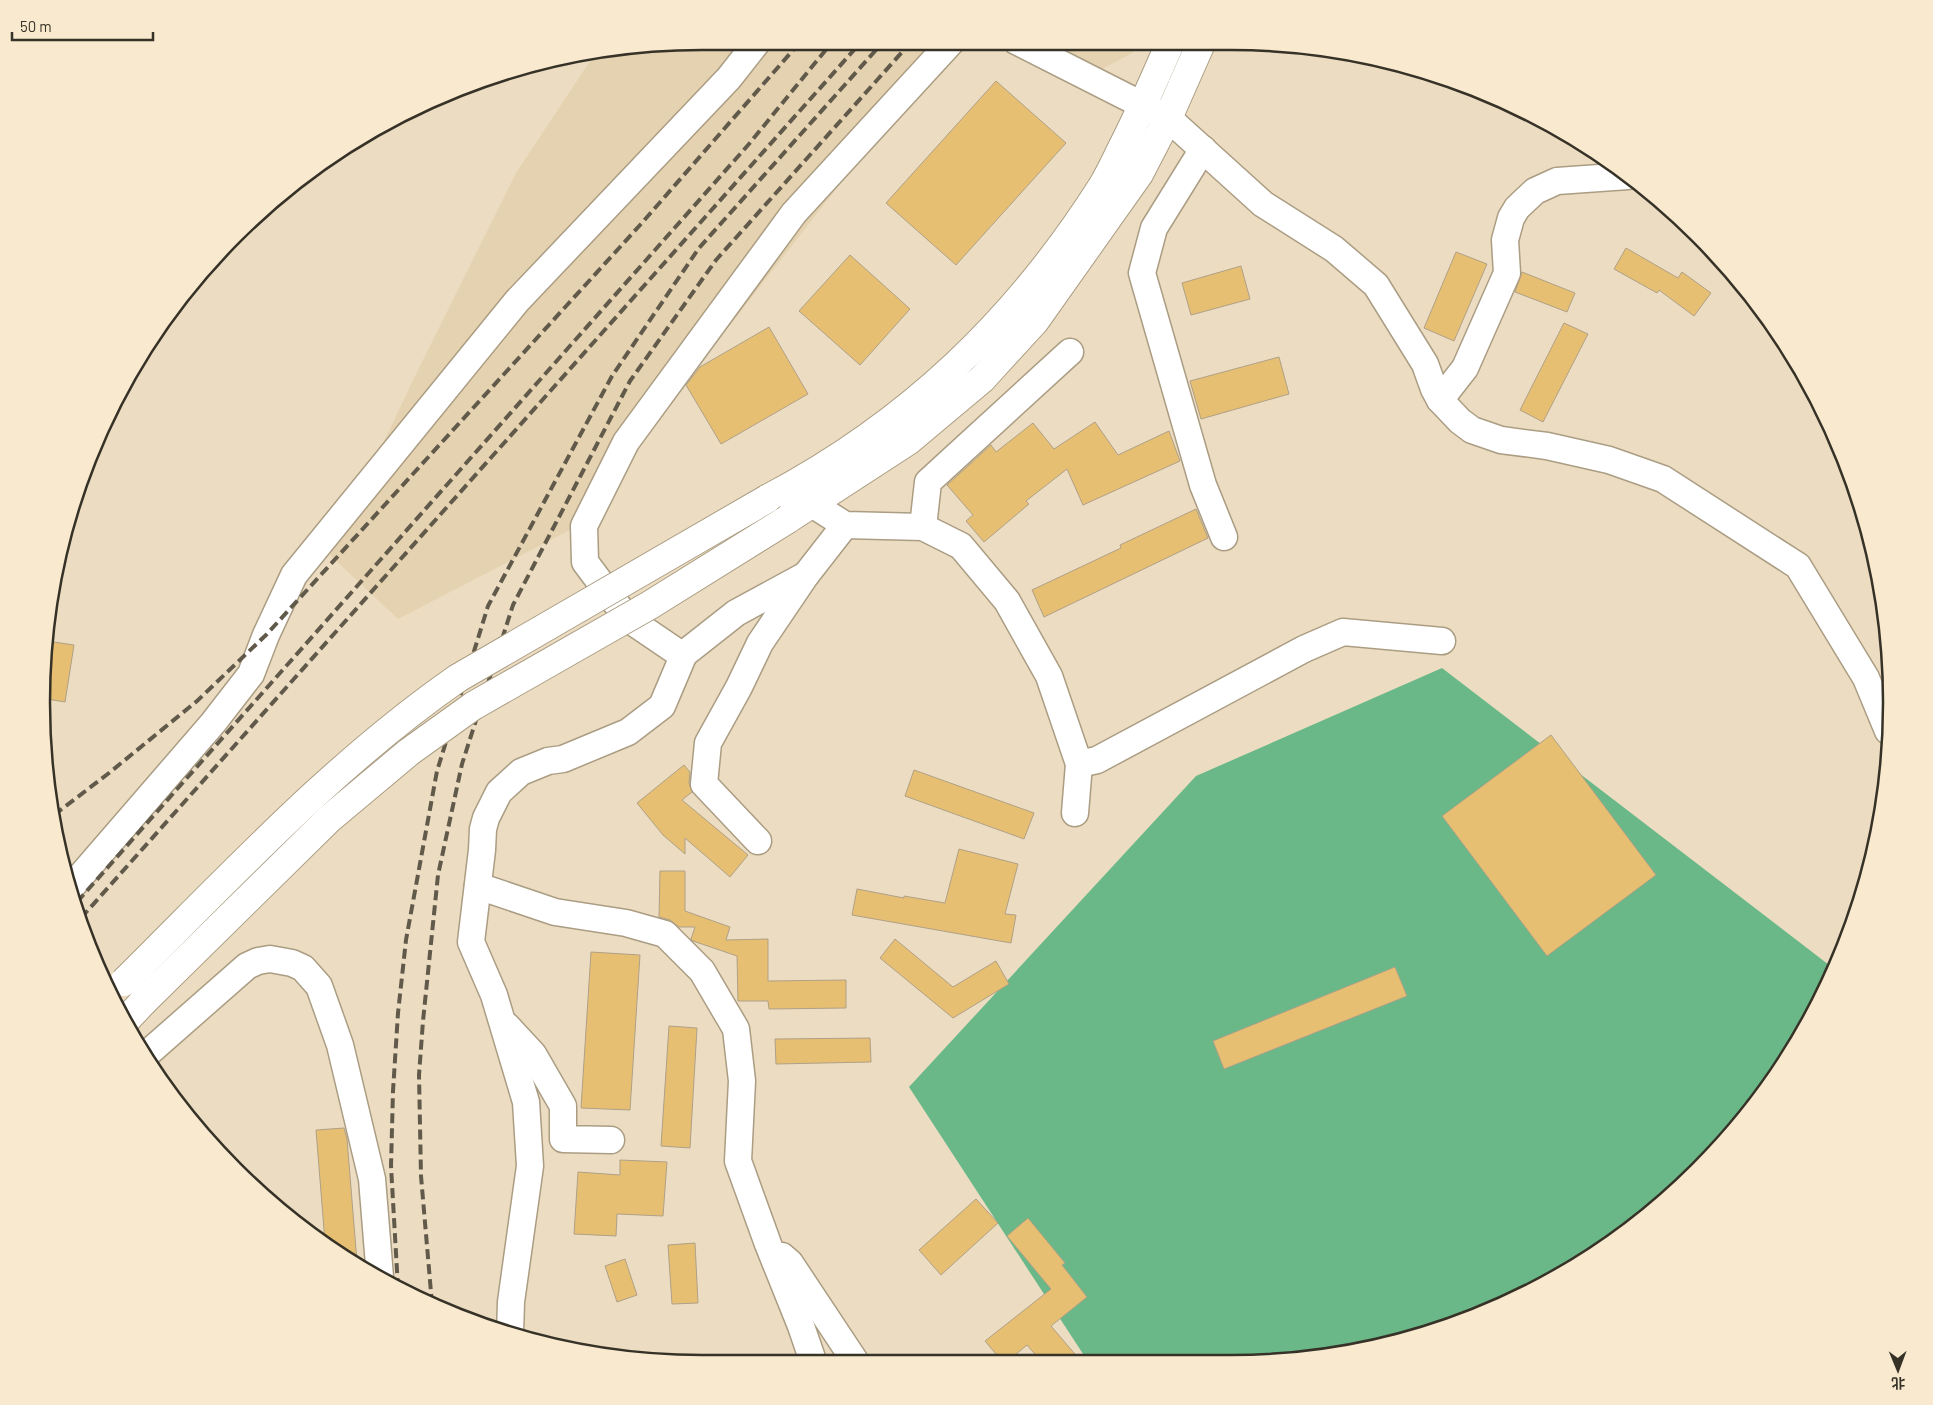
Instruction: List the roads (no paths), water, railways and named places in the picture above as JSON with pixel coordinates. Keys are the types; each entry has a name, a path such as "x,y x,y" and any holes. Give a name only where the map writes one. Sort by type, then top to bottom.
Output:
{"main road":[{"path":"118,987 337,772 395,723 426,700 458,678 767,498 824,467 888,424 936,384 987,335 1053,258 1104,183 1144,105 1167,50"},
{"path":"136,1010 329,819 409,752 473,706 650,605 812,504 908,441 989,372 1035,321 1139,174 1168,118 1198,50"}],"street":[{"path":"76,882 213,723 251,674 274,618 294,575 300,567 517,301 729,78 751,50"},
{"path":"683,656 627,618 585,562 584,526 626,442 794,213 944,50"},
{"path":"1034,50 1168,118 1264,204 1334,249 1376,285 1426,364 1434,389 1440,400 1460,421 1486,436 1579,452 1609,460 1663,480 1798,566 1866,678 1883,718"},
{"path":"1203,149 1154,228 1142,273 1203,485 1224,537"},
{"path":"1440,400 1465,368 1507,273 1505,240 1508,224 1517,208 1535,190 1557,181 1617,177"},
{"path":"923,527 928,482 1070,352"},
{"path":"812,504 845,525 923,527 961,546 1007,601 1049,676 1079,764 1075,813"},
{"path":"758,841 704,784 708,743 739,687 760,643 806,575 845,525"},
{"path":"510,1325 511,1302 530,1166 526,1102 494,995 471,942 483,829 492,805 500,792 521,772 548,761 563,759 628,732 662,706 684,654 736,613 806,575"},
{"path":"1079,764 1096,760 1304,649 1343,632 1442,641"},
{"path":"478,886 555,912 626,923 665,934 702,971 736,1028 742,1081 738,1161 811,1355"},
{"path":"151,1051 247,966 258,961 270,960 292,963 303,968 319,986 340,1045 372,1179 379,1270"},
{"path":"501,1020 533,1054 563,1106 563,1140 611,1140"},
{"path":"363,1259 359,1197 365,1149"},
{"path":"768,1244 790,1263 851,1355"}],"railway":[{"path":"60,811 197,701 266,635 641,224 793,50"},
{"path":"81,898 749,144 826,50"},
{"path":"85,913 854,50"},
{"path":"398,1279 391,1166 398,1013 406,940 437,771 488,606 612,376 699,248 876,50"},
{"path":"431,1296 421,1176 419,1075 438,875 462,764 513,605 630,381 716,260 904,50"}]}
